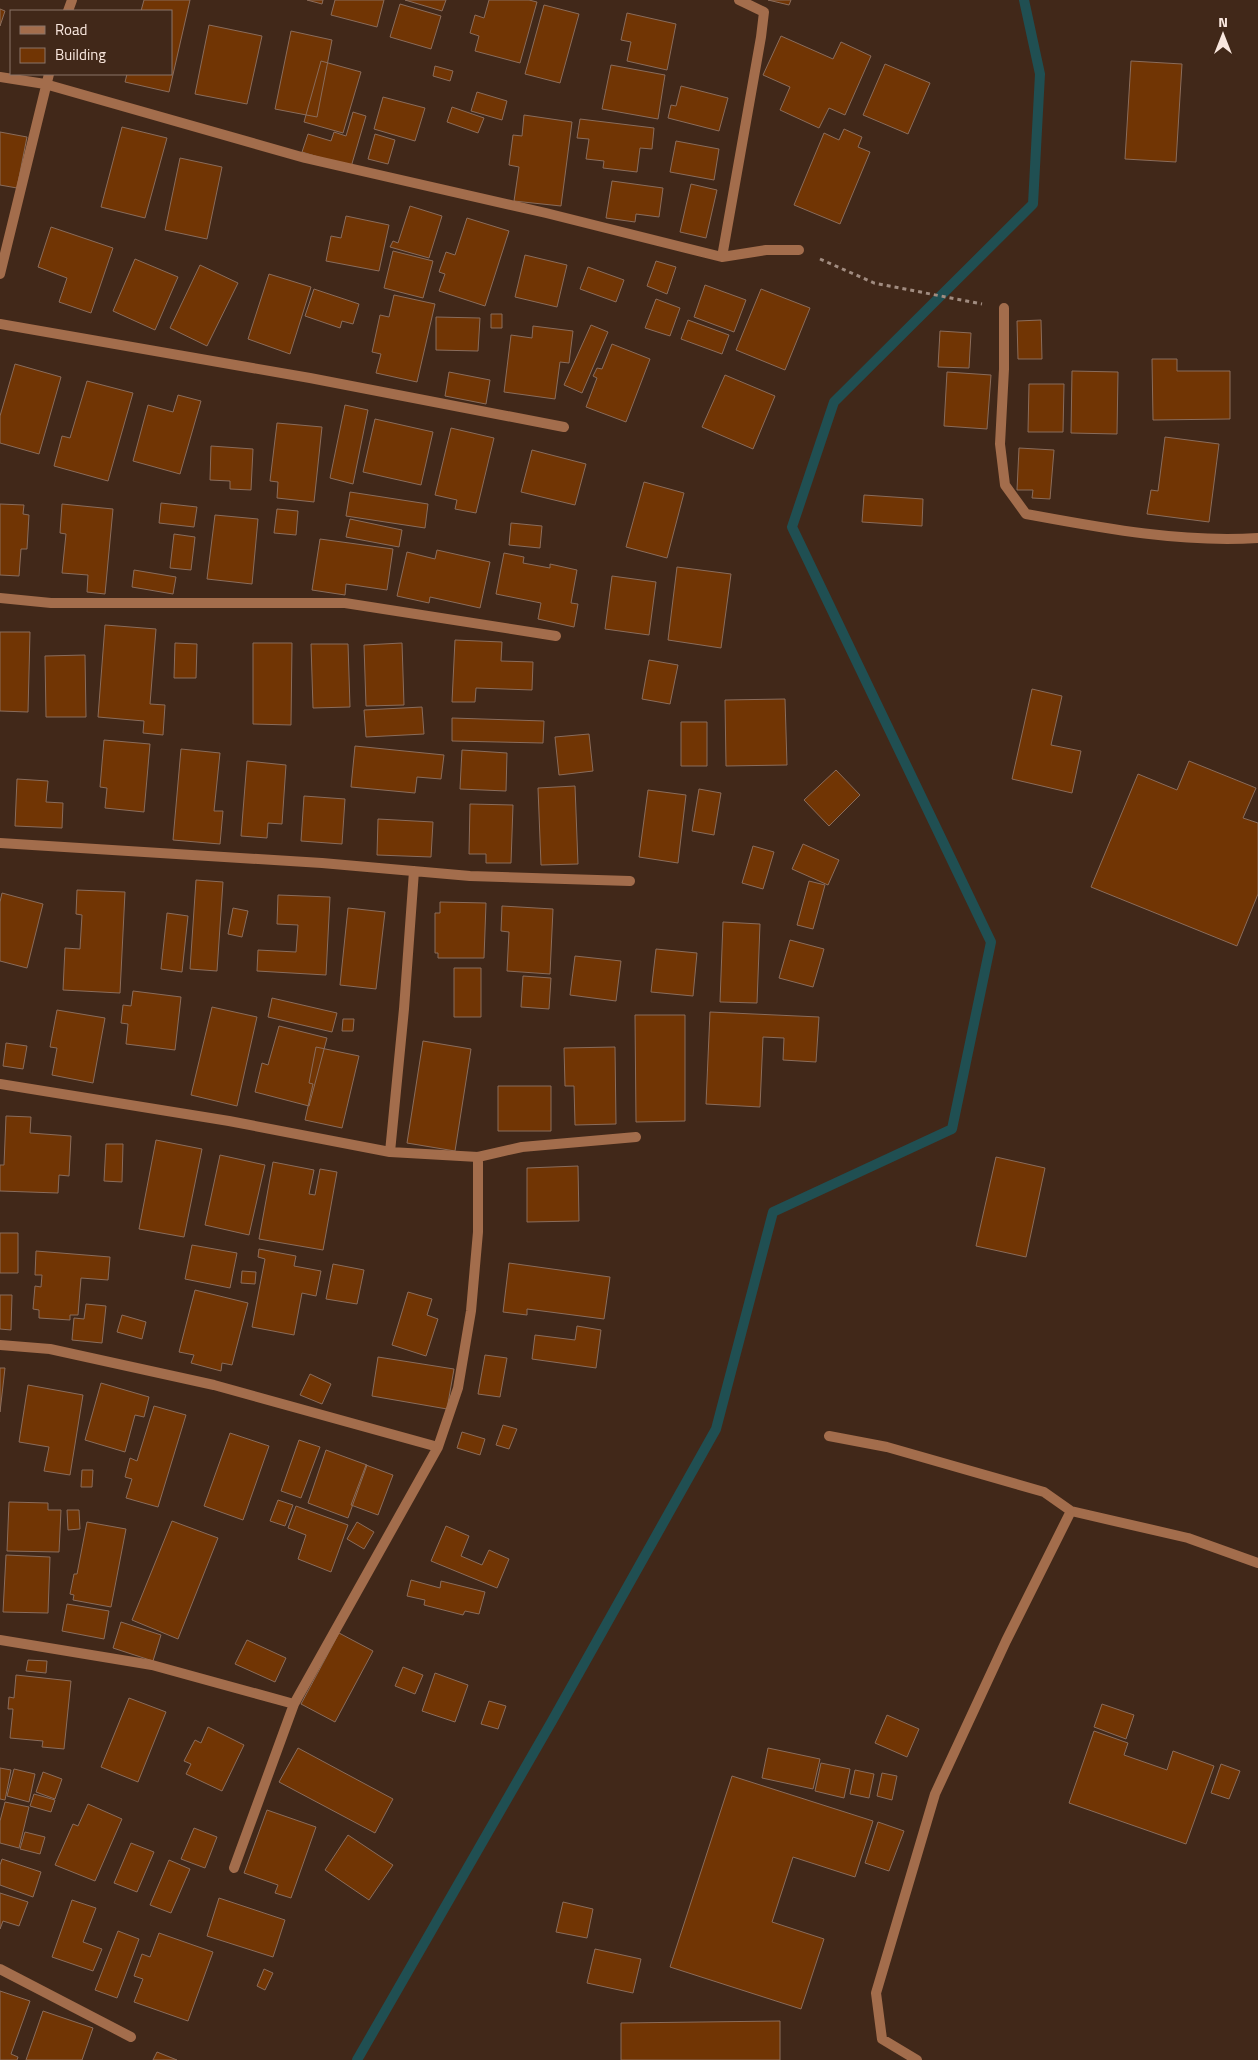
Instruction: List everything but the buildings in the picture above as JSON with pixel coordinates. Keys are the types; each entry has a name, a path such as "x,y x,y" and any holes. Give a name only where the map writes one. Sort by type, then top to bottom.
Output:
{"street":[{"path":"722,257 764,12 739,0"},
{"path":"0,77 47,79 305,158 546,213 722,257 766,250 799,250"},
{"path":"0,274 47,79"},
{"path":"1004,308 1004,369 1000,444 1005,485 1026,514 1147,534 1228,540 1258,538"},
{"path":"0,324 310,378 564,427"},
{"path":"0,598 51,603 345,603 556,636"},
{"path":"0,843 470,876 630,881"},
{"path":"390,1152 404,1009 414,871"},
{"path":"0,1084 229,1122 390,1152 478,1157 522,1147 636,1137"},
{"path":"234,1868 294,1704 438,1447 458,1388 471,1311 478,1232 478,1157"},
{"path":"0,1345 50,1349 214,1385 438,1447"},
{"path":"829,1436 887,1447 1044,1492 1071,1511 1188,1538 1258,1562"},
{"path":"917,2060 882,2039 876,1992 935,1794 1006,1641 1071,1511"},
{"path":"0,1640 152,1665 294,1704"},
{"path":"0,1970 131,2037"}],"path":[{"path":"799,250 874,283 955,299"}],"waterway":[{"path":"357,2060 552,1721 716,1429 773,1212 952,1129 991,942 792,527 834,402 1033,204 1040,74 1024,0"}]}
